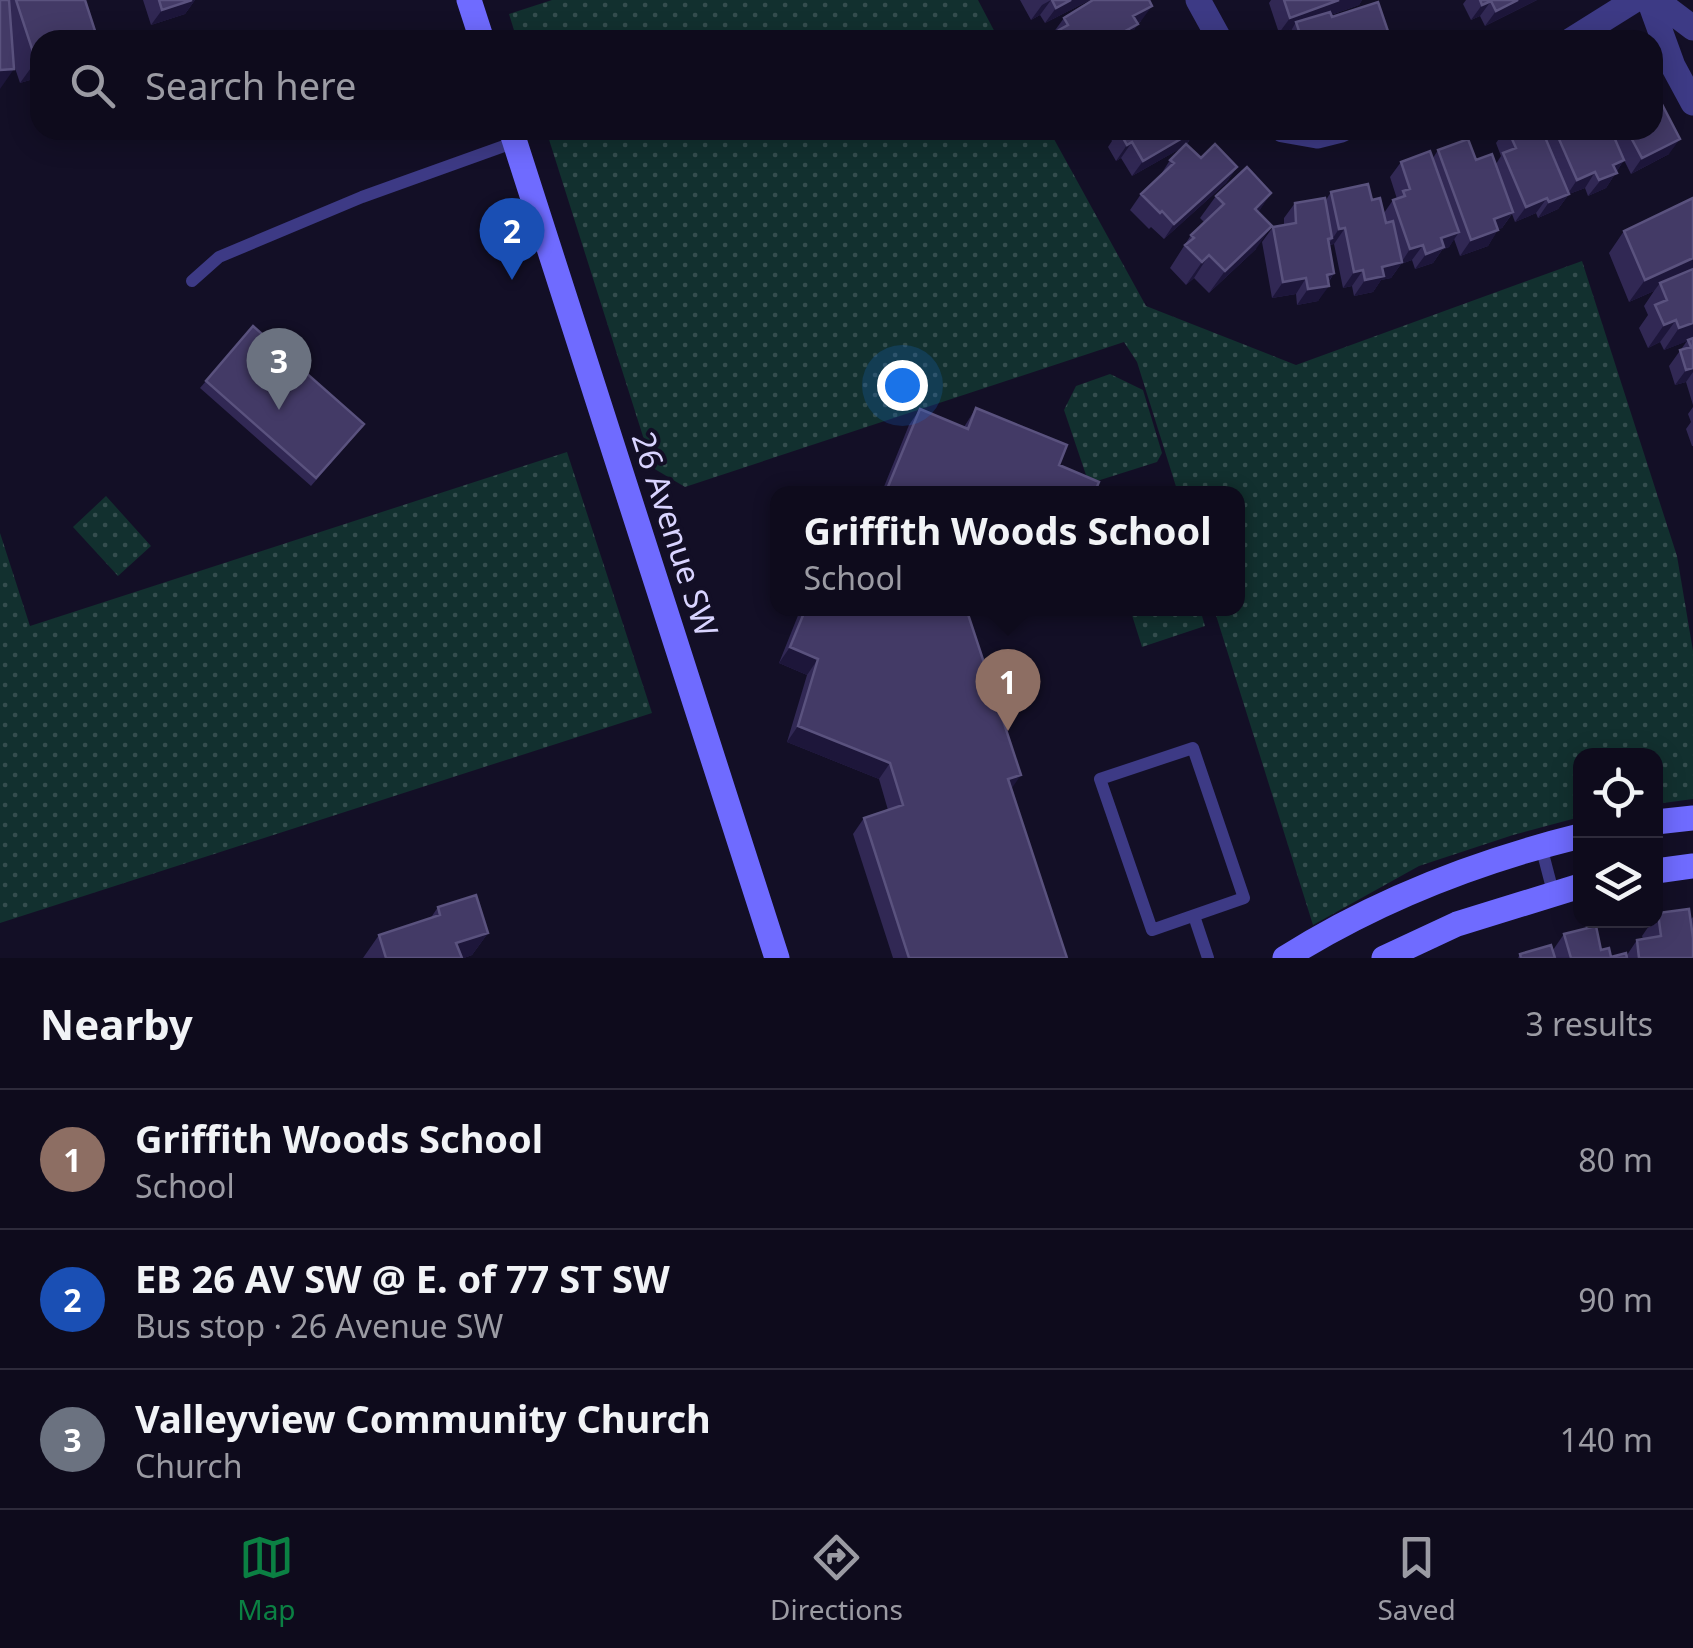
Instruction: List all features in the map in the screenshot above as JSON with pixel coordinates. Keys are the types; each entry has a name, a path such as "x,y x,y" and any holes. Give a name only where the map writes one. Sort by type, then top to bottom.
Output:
{"street":[{"path":"469,0 479,30"},
{"path":"1198,0 1214,30"},
{"path":"1587,30 1635,0"},
{"path":"1653,0 1693,28"},
{"path":"1653,0 1662,30"},
{"path":"1663,33 1673,66 1693,103"},
{"name":"26 Avenue SW","path":"514,140 777,958"},
{"path":"1663,821 1693,818"},
{"path":"1286,958 1330,930 1403,894 1573,838"},
{"path":"1663,870 1693,866"},
{"path":"1384,958 1457,924 1573,888"}],"lane":[{"path":"192,281 220,257 503,140"},
{"path":"1192,748 1244,898 1194,916 1152,930 1100,779 1192,748"},
{"path":"1541,846 1553,892"},
{"path":"1194,916 1208,958"}],"green space":[{"path":"552,0 978,0 994,30 514,30 509,14"},
{"path":"549,140 1055,140 1146,306 1296,365 1582,261 1677,556 1693,651 1693,799 1663,803 1663,748 1573,748 1573,819 1419,866 1313,925 1216,616 1245,616 1245,486 1176,486 1137,362 1124,342 685,487 653,468"},
{"path":"1110,374 1143,390 1162,453 1157,462 1097,481 1086,475 1064,410 1076,386"},
{"path":"567,452 652,713 0,923 0,533 30,626"},
{"path":"106,496 151,546 118,576 73,527"},
{"path":"1132,616 1202,616 1205,626 1142,647"}],"building":[{"path":"0,0 9,0 14,69 0,70"},
{"path":"16,0 85,0 95,30 30,30 30,43"},
{"path":"159,0 192,0 162,10"},
{"path":"1052,0 1071,0 1056,8"},
{"path":"1093,0 1149,0 1152,6 1133,16 1138,24 1127,30 1059,30 1068,25 1064,18"},
{"path":"1284,0 1339,0 1290,18"},
{"path":"1480,0 1518,0 1496,11 1491,1 1482,5"},
{"path":"1378,2 1388,30 1299,30 1296,22 1330,12 1332,17"},
{"path":"1663,106 1680,139 1642,158 1632,140 1663,140"},
{"path":"1124,140 1179,140 1143,161 1132,142 1127,145"},
{"path":"1468,140 1476,160 1492,154 1513,212 1494,219 1498,230 1471,240 1438,150"},
{"path":"1512,140 1546,140 1569,194 1526,207 1503,153 1516,148"},
{"path":"1559,140 1615,140 1624,160 1613,165 1617,173 1599,180 1595,172 1577,180"},
{"path":"1186,144 1201,158 1215,144 1237,167 1174,224 1141,194 1174,163 1170,160"},
{"path":"1430,151 1459,232 1441,238 1444,247 1426,254 1423,245 1410,249 1393,200 1405,196 1403,191 1410,189 1401,162"},
{"path":"1247,167 1271,193 1255,209 1272,226 1225,271 1209,255 1202,262 1185,245 1224,204 1216,196"},
{"path":"1368,184 1372,200 1380,198 1386,223 1393,221 1402,262 1382,267 1384,276 1365,280 1363,270 1354,272 1345,228 1339,229 1331,192"},
{"path":"1325,198 1334,273 1327,275 1329,286 1308,289 1306,278 1283,282 1273,227 1296,223 1295,203"},
{"path":"1693,198 1693,258 1645,280 1624,231"},
{"path":"1693,269 1693,323 1679,328 1676,320 1664,325 1655,305 1667,300 1660,283"},
{"path":"253,326 364,424 316,478 206,381"},
{"path":"1693,338 1693,368 1686,370 1680,350 1691,347 1688,340"},
{"path":"976,408 1067,445 1059,465 1099,482 1097,486 888,486 920,409 968,429"},
{"path":"803,616 969,616 1021,775 1008,779 1067,958 909,958 864,818 903,805 890,763 798,726 818,659 790,647"},
{"path":"476,895 488,933 456,943 462,958 386,958 379,935 440,915 438,907"},
{"path":"1689,909 1693,958 1639,958 1637,940 1661,936 1663,912"},
{"path":"1596,928 1601,950 1609,948 1611,957 1626,953 1627,958 1571,958 1564,934"},
{"path":"1551,945 1555,958 1521,958 1520,954"}],"place":[{"name":"EB 26 AV SW @ E. of 77 ST SW","path":"512,280"},
{"name":"Valleyview Community Church","path":"279,410"},
{"name":"Griffith Woods School","path":"1008,731"}]}
